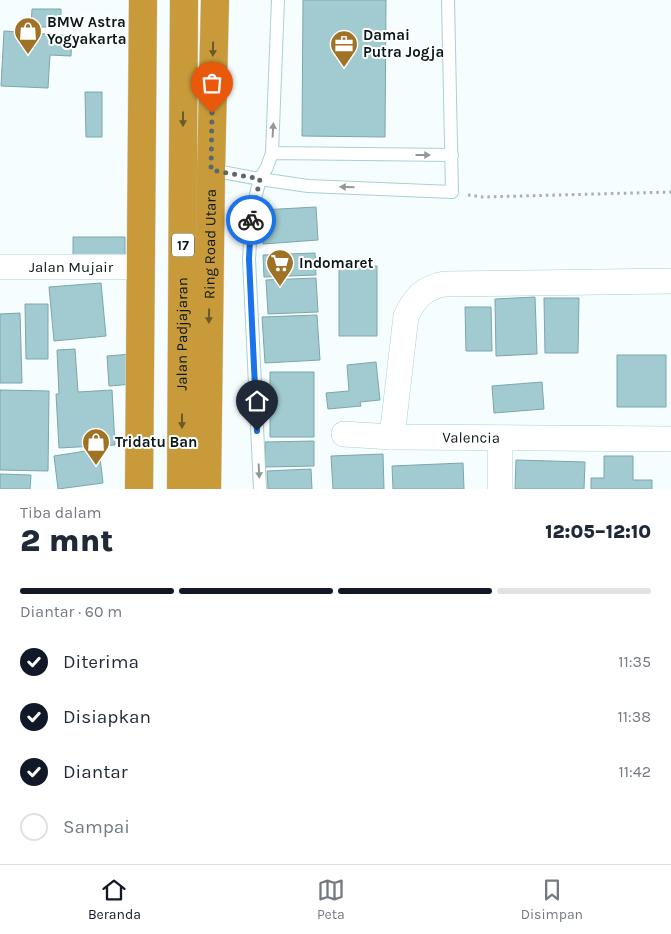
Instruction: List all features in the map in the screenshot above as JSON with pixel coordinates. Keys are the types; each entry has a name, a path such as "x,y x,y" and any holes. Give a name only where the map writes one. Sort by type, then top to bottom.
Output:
{"highway":[{"path":"139,489 146,402 141,266 142,0"},
{"name":"Jalan Padjajaran","path":"152,489 146,402 154,0"},
{"name":"Jalan Padjajaran","path":"184,0 194,477"},
{"name":"Ring Road Utara","path":"194,477 211,170 215,0"}],"street":[{"name":"Jalan Mujair","path":"0,267 141,266"},
{"path":"392,437 406,316 421,292 444,284 671,281"},
{"name":"Valencia","path":"344,434 392,437 671,439"},
{"path":"500,438 500,489"}],"lane":[{"path":"260,489 249,259 252,210 260,179 272,153 278,0"},
{"path":"211,170 308,186 452,192 448,0"},
{"path":"272,153 452,156"}],"path":[{"path":"452,192 484,197 671,192"}],"building":[{"name":"Damai Putra Jogja","path":"303,0 386,0 385,137 302,136"},
{"path":"32,9 61,9 61,27 31,27"},
{"path":"4,31 72,36 71,56 50,55 48,88 1,86"},
{"path":"85,92 102,92 102,137 86,137"},
{"path":"316,207 318,240 263,244 261,210"},
{"path":"73,237 125,237 125,266 73,266"},
{"path":"315,253 316,275 264,277 263,255"},
{"path":"339,265 377,266 377,336 339,336"},
{"path":"316,278 318,312 268,314 266,280"},
{"path":"101,283 106,336 54,341 49,287"},
{"path":"535,297 537,354 496,356 495,299"},
{"path":"544,298 579,298 578,353 545,353"},
{"path":"25,304 48,304 48,359 26,359"},
{"path":"465,307 491,307 492,351 466,351"},
{"path":"20,313 22,383 0,383 0,314"},
{"path":"317,315 320,360 265,363 262,317"},
{"path":"75,349 78,392 112,390 115,445 59,448 56,394 59,394 57,350"},
{"path":"132,354 133,384 109,386 107,356"},
{"path":"617,355 666,355 666,407 617,407"},
{"path":"376,362 380,400 360,402 361,406 328,409 326,393 349,391 347,365"},
{"path":"270,372 314,372 314,437 270,437"},
{"path":"542,382 544,409 494,413 492,386"},
{"path":"0,390 49,391 48,471 0,470"},
{"path":"314,441 314,466 265,467 265,442"},
{"path":"99,449 103,483 58,489 54,456"},
{"path":"383,454 384,489 333,489 331,456"},
{"path":"604,456 633,456 633,480 652,480 652,489 591,489 591,478 604,478"},
{"path":"516,460 585,462 584,489 515,489"},
{"path":"463,463 464,489 393,489 392,466"},
{"path":"311,469 312,489 268,489 267,471"},
{"path":"0,474 31,475 30,489 0,489"}],"way so far":[{"path":"212,113 211,170 260,179 251,220"}],"place":[{"name":"BMW Astra Yogyakarta","path":"28,55"},
{"name":"Damai Putra Jogja","path":"344,68"},
{"name":"Indomaret","path":"280,287"},
{"name":"Tridatu Ban","path":"96,466"}],"route":[{"path":"251,220 249,259 257,431"}]}
